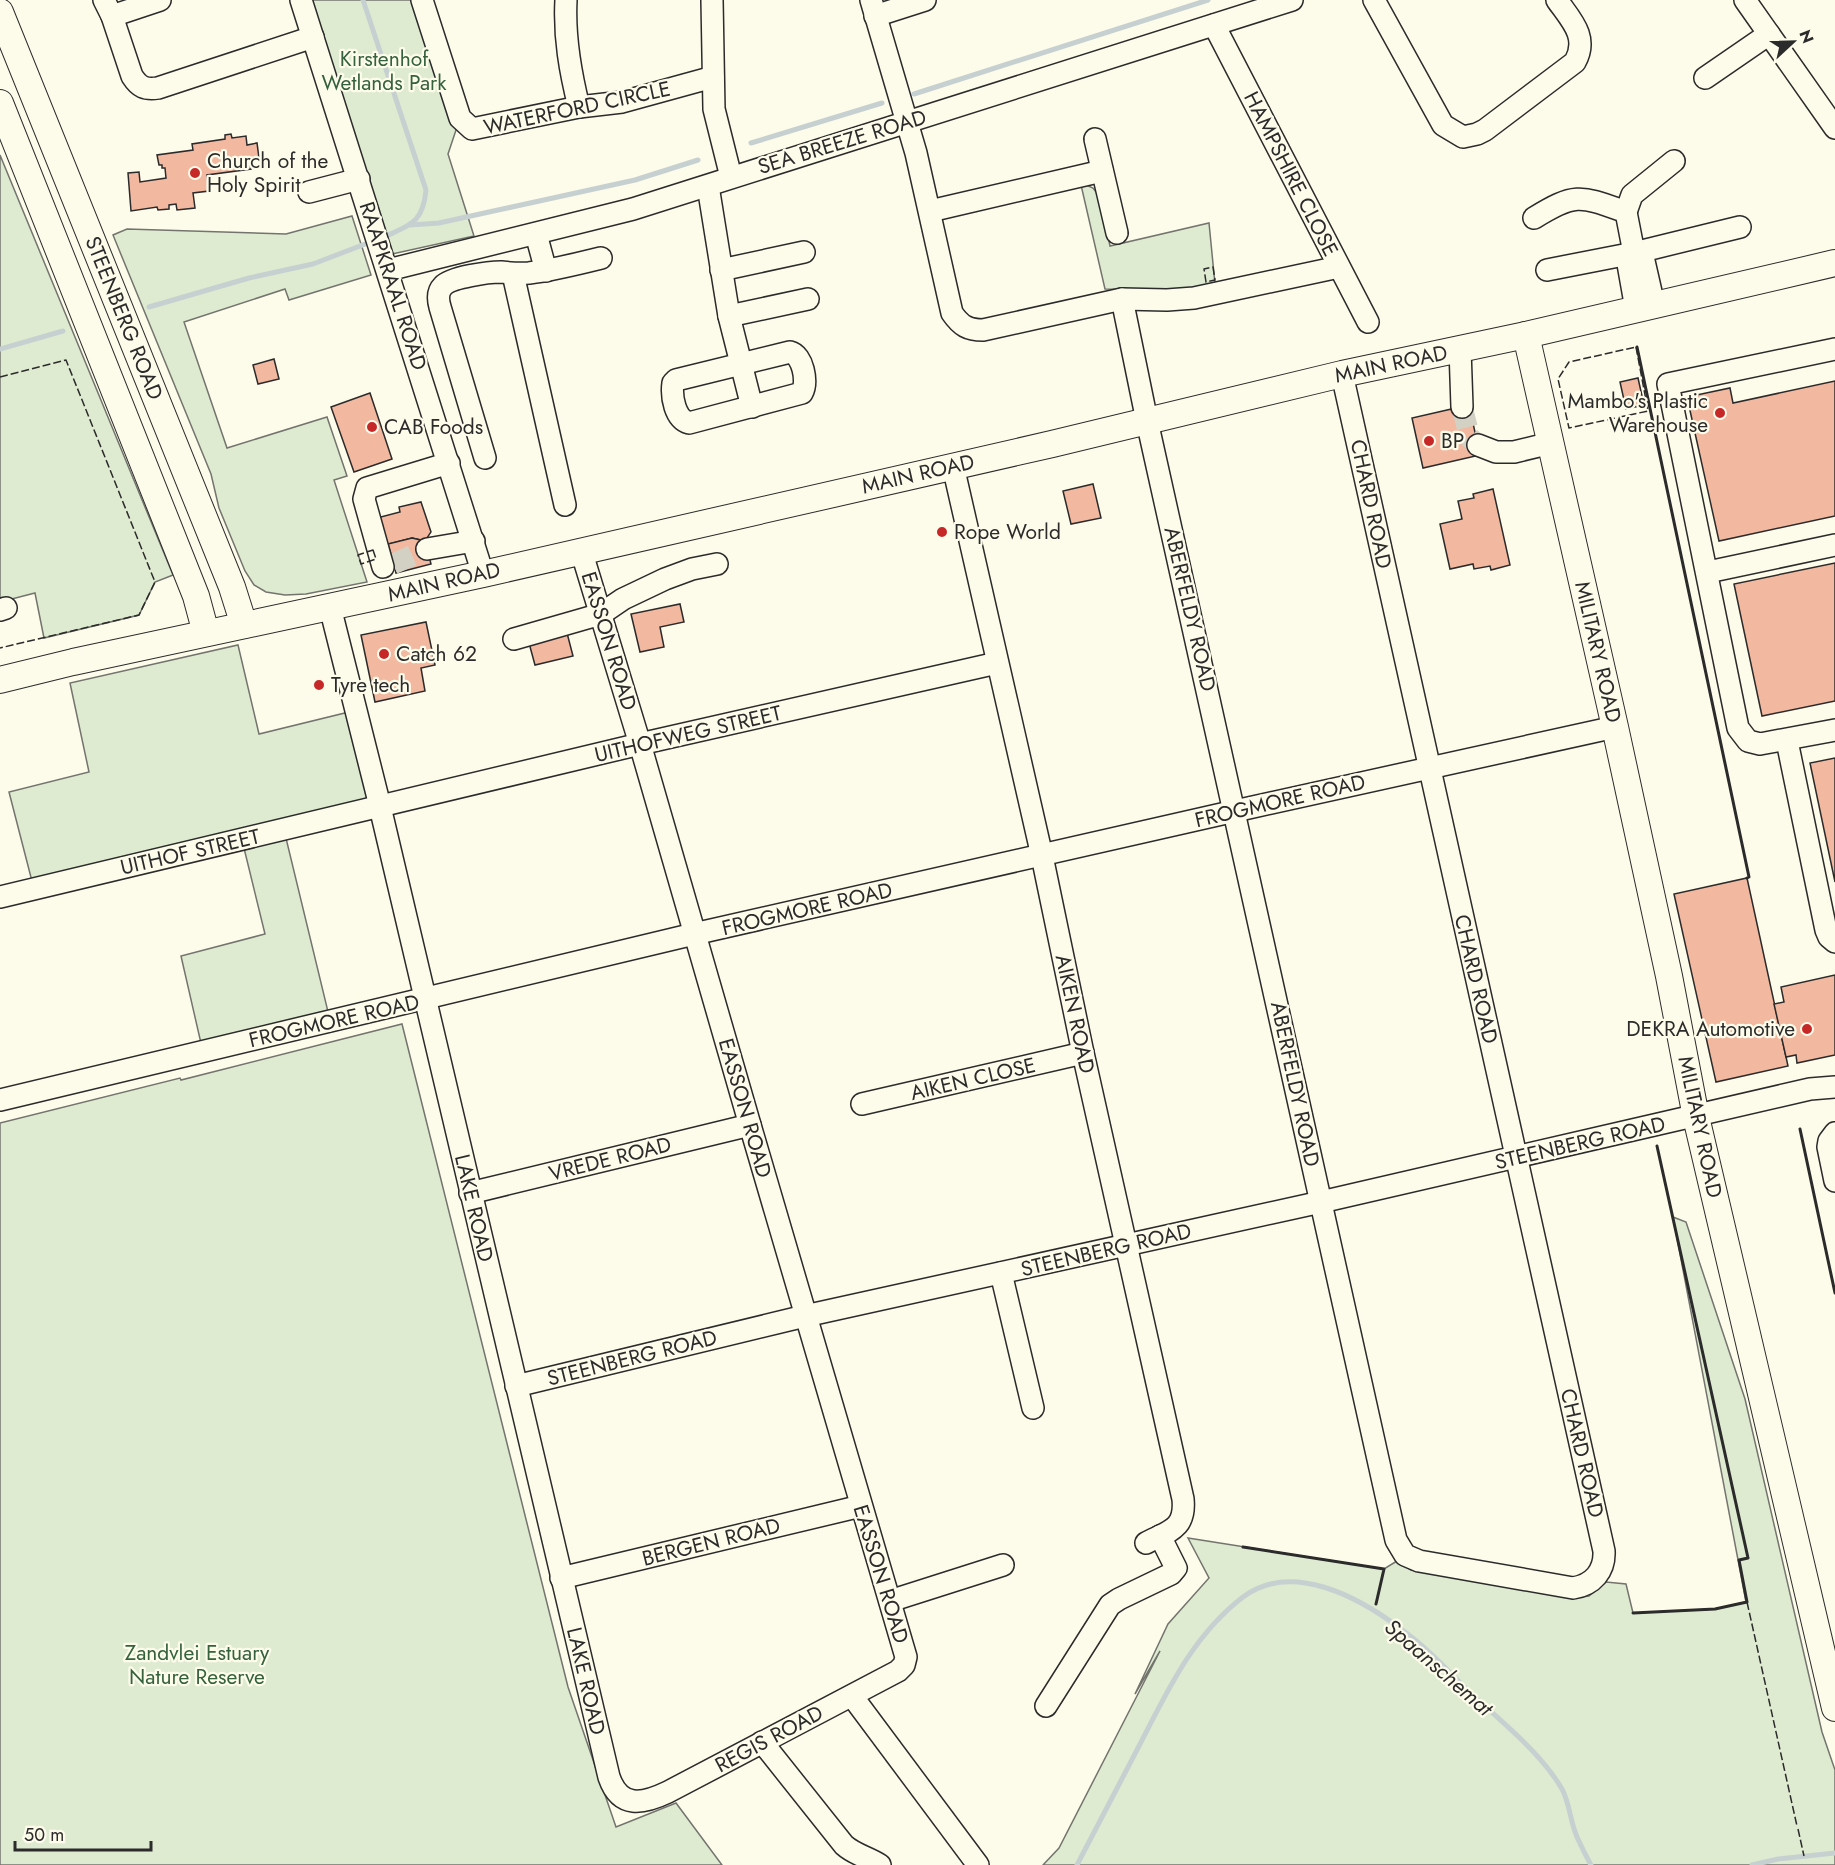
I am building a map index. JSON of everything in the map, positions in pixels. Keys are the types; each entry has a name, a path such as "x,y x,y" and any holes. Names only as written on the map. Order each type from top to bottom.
{"main road":[{"name":"STEENBERG ROAD","path":"0,12 232,587 244,625"},
{"name":"STEENBERG ROAD","path":"0,103 196,596 206,633"},
{"name":"MAIN ROAD","path":"0,680 73,662 483,574 1342,374 1526,335 1835,263"},
{"name":"MILITARY ROAD","path":"1526,335 1615,727 1669,976 1696,1117 1835,1707"}],"street":[{"path":"160,0 108,8 132,76 137,83 149,89 313,37"},
{"name":"RAAPKRAAL ROAD","path":"301,0 483,574"},
{"name":"WATERFORD CIRCLE","path":"422,0 460,118 472,129 579,107 622,102 713,77"},
{"path":"566,0 565,30 568,63 579,107"},
{"path":"712,0 714,109 730,177"},
{"path":"925,0 873,8 930,211 952,313 959,323 971,330 983,330 1122,299 1194,298 1339,267"},
{"name":"SEA BREEZE ROAD","path":"385,263 440,255 536,234 633,209 1292,0"},
{"path":"1374,0 1443,125 1463,137 1485,130 1575,62 1580,54 1581,39 1574,24 1557,0"},
{"path":"1744,0 1835,128"},
{"name":"HAMPSHIRE CLOSE","path":"1214,25 1368,322"},
{"path":"1705,78 1769,34"},
{"path":"1095,139 1117,233"},
{"path":"1645,307 1628,264 1634,253 1626,213 1632,195 1674,161"},
{"path":"930,211 1102,171"},
{"path":"309,192 359,180"},
{"path":"708,186 729,316 752,406"},
{"path":"1534,218 1556,205 1588,198 1626,213"},
{"path":"1547,270 1634,253 1740,227"},
{"path":"536,234 546,271"},
{"path":"721,270 804,252"},
{"path":"485,458 440,307 439,292 442,286 448,282 492,273 546,271 602,258"},
{"path":"513,274 565,506"},
{"path":"729,316 808,299"},
{"name":"ABERFELDY ROAD","path":"1122,299 1147,421 1396,1540 1401,1552 1408,1558 1419,1561 1573,1588 1584,1587 1593,1580"},
{"path":"1460,349 1462,407"},
{"path":"1835,349 1668,384 1738,728 1742,735 1754,744 1787,741 1835,730"},
{"path":"790,352 796,353 800,358 805,387 802,393 752,406 689,423 678,416 672,390 673,383 680,378 790,352"},
{"name":"CHARD ROAD","path":"1342,374 1604,1551 1605,1562 1600,1573 1593,1580"},
{"path":"1478,445 1496,452 1514,452 1551,443"},
{"path":"388,594 388,566 364,499 367,488 449,463"},
{"name":"AIKEN ROAD","path":"953,466 1042,856 1184,1510 1182,1520 1176,1528 1153,1539 1173,1559 1175,1570 1110,1605 1046,1706"},
{"path":"427,549 474,542"},
{"path":"1708,572 1835,545"},
{"name":"EASSON ROAD","path":"581,550 640,744 890,1601 906,1657 904,1665"},
{"path":"513,639 601,614 623,599 665,579 692,569 717,564"},
{"name":"LAKE ROAD","path":"330,607 380,807 609,1778 613,1788 621,1797 630,1801"},
{"name":"UITHOFWEG STREET","path":"380,807 640,744 997,663"},
{"name":"FROGMORE ROAD","path":"0,1100 694,934 1615,727"},
{"path":"1787,741 1826,930 1835,942"},
{"name":"UITHOF STREET","path":"0,897 380,807"},
{"name":"AIKEN CLOSE","path":"862,1104 1083,1053"},
{"name":"STEENBERG ROAD","path":"516,1386 805,1316 1516,1158 1810,1089 1835,1087"},
{"name":"VREDE ROAD","path":"470,1193 750,1125"},
{"path":"1835,1133 1828,1141 1828,1147 1835,1181"},
{"path":"1001,1273 1033,1408"},
{"name":"BERGEN ROAD","path":"561,1578 861,1506"},
{"path":"890,1601 1003,1565"},
{"name":"REGIS ROAD","path":"630,1801 645,1802 656,1798 852,1696 898,1671 904,1665"},
{"path":"852,1696 978,1865"},
{"path":"762,1742 844,1845 856,1854 869,1857 880,1865"}],"green space":[{"name":"Kirstenhof Wetlands Park","path":"301,0 422,0 460,118 448,154 474,236 383,256"},
{"path":"0,155 173,575 155,582 139,615 44,638 35,593 0,602"},
{"path":"1081,185 1093,188 1100,197 1110,246 1209,223 1215,284 1185,290 1105,289"},
{"path":"352,216 371,275 289,300 285,289 184,322 227,448 327,417 347,476 334,480 367,582 306,594 285,595 266,592 254,585 245,571 219,508 211,474 113,235 127,229 286,234"},
{"path":"238,645 259,734 349,712 369,791 366,799 284,830 330,1020 203,1052 181,956 265,934 242,840 34,889 9,792 89,772 70,683"},
{"name":"Zandvlei Estuary Nature Reserve","path":"402,1024 568,1687 616,1827 676,1803 722,1865 0,1865 0,1123"},
{"path":"1673,1217 1686,1222 1745,1399 1822,1732 1835,1770 1835,1865 1043,1865 1059,1848 1160,1651 1135,1694 1168,1624 1209,1578 1188,1538 1384,1569 1397,1561 1411,1570 1574,1598 1589,1596 1606,1582 1626,1584 1633,1613 1715,1609 1746,1602"}],"building":[{"name":"Church of the Holy Spirit","path":"231,134 232,138 246,136 247,145 257,143 259,158 249,159 251,169 207,175 209,191 193,193 195,208 177,210 176,204 169,205 169,209 158,210 157,207 131,211 128,173 139,172 140,182 166,178 165,168 159,165 157,155 193,150 192,144 225,139 225,135"},
{"path":"274,359 279,379 258,384 253,365"},
{"path":"1638,378 1644,405 1626,409 1620,382"},
{"path":"1835,381 1835,516 1719,541 1687,397 1730,388 1733,403"},
{"path":"370,393 392,459 354,472 331,407"},
{"path":"1469,405 1480,455 1423,468 1412,418"},
{"path":"1093,484 1101,518 1071,524 1063,491"},
{"path":"1493,489 1510,565 1491,570 1490,566 1474,569 1473,564 1450,569 1440,524 1462,519 1458,501 1474,498 1473,494"},
{"path":"421,502 431,532 425,541 412,538 381,546 373,519 400,512 399,507"},
{"path":"412,538 425,541 431,564 396,573 388,544"},
{"path":"1835,563 1835,701 1762,716 1734,584"},
{"path":"680,604 684,622 660,627 664,647 640,652 631,614"},
{"path":"426,622 435,665 421,668 425,691 375,702 361,635"},
{"path":"567,633 573,656 535,665 529,643"},
{"path":"1835,758 1835,882 1810,763"},
{"path":"1747,878 1788,1066 1716,1082 1674,894"},
{"name":"DEKRA Automotive","path":"1835,975 1835,1055 1797,1063 1796,1055 1786,1057 1774,1004 1784,1002 1781,987"}],"waterway":[{"path":"363,0 426,190 422,210 418,217 407,226 382,238"},
{"path":"914,94 1208,0"},
{"path":"751,143 882,103"},
{"path":"410,225 439,223 635,180 698,160"},
{"path":"149,307 249,278 313,264 373,241"},
{"path":"0,349 63,331"},
{"name":"Spaanschemat","path":"1077,1865 1159,1706 1195,1647 1225,1612 1243,1597 1262,1586 1283,1582 1304,1583 1346,1595 1384,1617 1430,1653 1544,1763 1565,1795 1575,1831 1591,1865"},
{"name":"Spaanschemat","path":"1752,1865 1778,1859 1835,1853"}],"tunnel":[{"path":"1462,407 1470,438 1478,445"},
{"path":"393,564 427,549"}],"fence":[{"path":"1213,267 1215,280 1206,282 1204,269 1213,267"},
{"path":"1636,347 1648,411 1569,428 1558,379 1569,362 1636,347"},
{"path":"0,377 66,360 155,582 139,615 0,648"},
{"path":"373,550 376,559 361,564 358,555 373,550"},
{"path":"1747,1602 1797,1826"},
{"path":"1798,1829 1804,1856"}],"wall":[{"path":"1637,347 1749,877 1747,878"},
{"path":"1800,1129 1835,1293"},
{"path":"1633,1613 1715,1609 1747,1602 1739,1560 1748,1558 1657,1146"},
{"path":"1243,1547 1384,1569 1376,1604"}],"place":[{"name":"Church of the Holy Spirit","path":"195,173"},
{"name":"Mambo's Plastic Warehouse","path":"1720,413"},
{"name":"CAB Foods","path":"372,427"},
{"name":"BP","path":"1429,441"},
{"name":"Rope World","path":"942,532"},
{"name":"Catch 62","path":"384,654"},
{"name":"Tyre tech","path":"319,685"},
{"name":"DEKRA Automotive","path":"1807,1029"}]}
